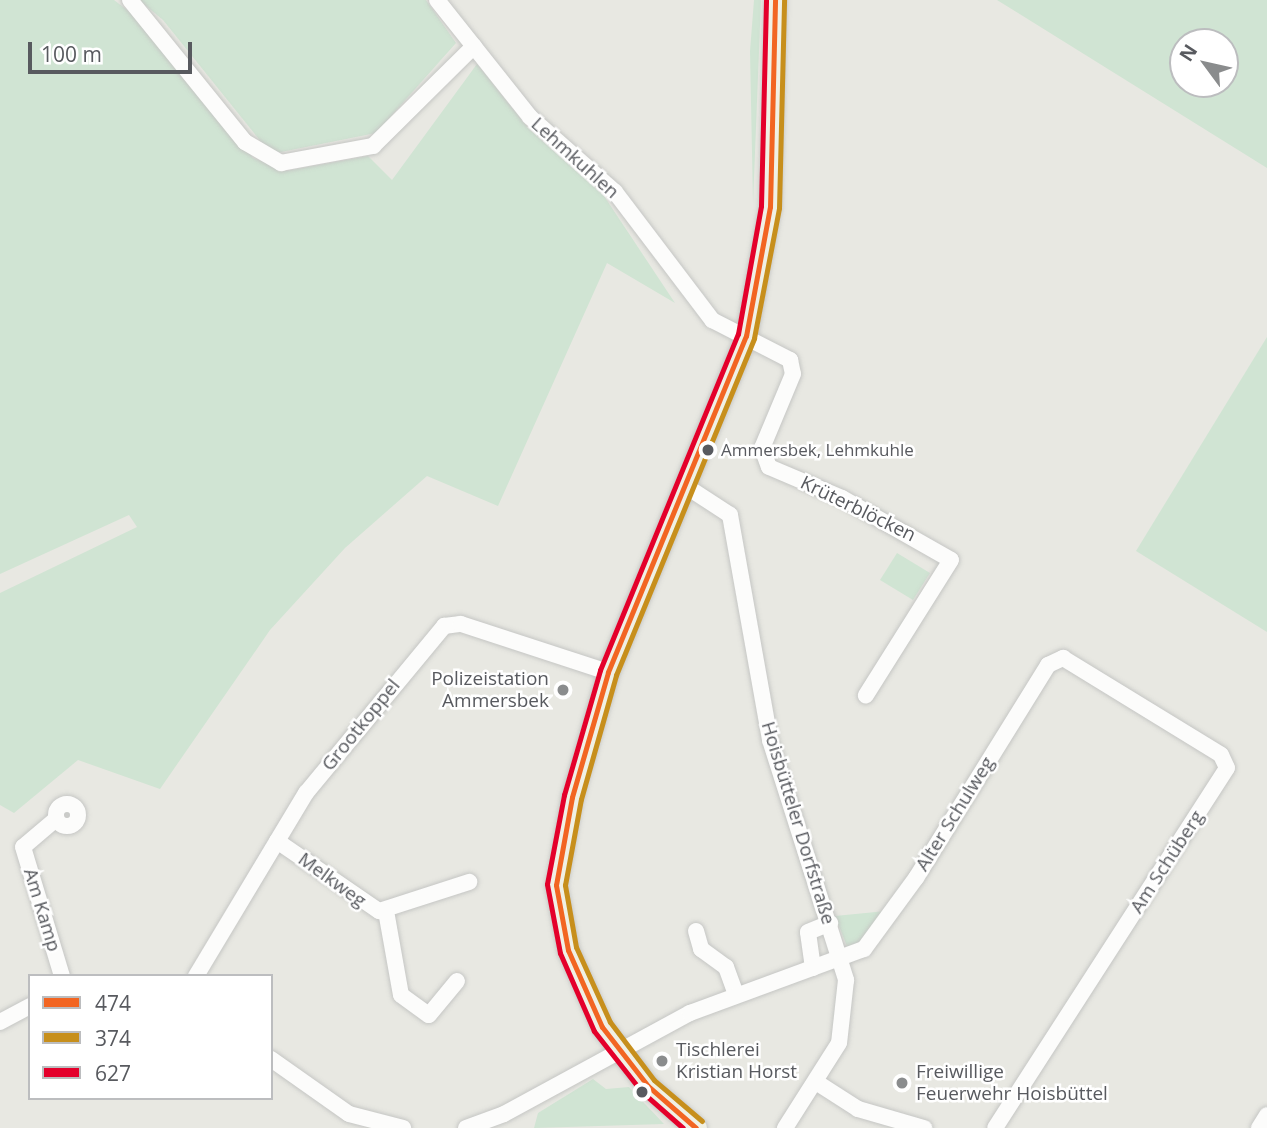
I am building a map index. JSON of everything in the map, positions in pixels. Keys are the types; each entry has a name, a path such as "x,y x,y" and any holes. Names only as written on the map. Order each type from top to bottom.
{"main road":[{"path":"696,1128 620,1053 568,950 556,885 572,797 608,672 746,336 769,206 775,0"}],"street":[{"path":"131,0 245,142 281,163 373,146 474,46"},
{"name":"Lehmkuhlen","path":"437,0 537,125 615,192 696,303 724,331 746,336"},
{"name":"Krüterblöcken","path":"746,336 784,353 793,368 762,448 769,467 842,498 951,560 866,695"},
{"name":"Hoisbütteler Dorfstraße","path":"684,485 730,514 770,740 842,962 845,1029 816,1082 785,1128"},
{"name":"Grootkoppel","path":"197,974 277,841 357,727 451,622 608,672"},
{"name":"Alter Schulweg","path":"842,962 864,949 903,898 1058,658"},
{"name":"Am Schüberg","path":"995,1128 1227,768 1221,755 1058,658"},
{"name":"Am Kamp","path":"56,820 23,847 61,974"},
{"name":"Melkweg","path":"277,841 372,908 386,911 469,882"},
{"path":"386,911 401,995 429,1015 457,981"},
{"path":"813,968 808,932 830,923"},
{"path":"696,930 701,949 726,967 736,994"},
{"path":"466,1128 506,1121 620,1053 736,994 813,968 842,962"},
{"path":"0,1022 28,1007"},
{"path":"273,1060 349,1114 403,1128"},
{"path":"816,1082 858,1109 924,1128"},
{"path":"1259,1128 1267,1115"}],"green space":[{"path":"0,0 114,0 156,32 253,158 286,171 368,156 392,180 477,64 528,128 604,196 675,303 607,263 498,506 427,476 345,548 270,630 160,789 78,760 14,813 0,805 0,593 137,527 129,515 0,574"},
{"path":"139,0 426,0 456,43 376,133 271,154 163,20"},
{"path":"754,0 761,0 753,203 750,51"},
{"path":"997,0 1267,0 1267,168"},
{"path":"1267,337 1267,632 1136,551"},
{"path":"897,553 930,573 913,600 880,580"},
{"path":"886,911 858,946 848,949 835,916"},
{"path":"593,1079 606,1089 629,1087 664,1124 534,1128 538,1113"}],"transit line":[{"name":"627","path":"683,1128 642,1092 594,1031 560,953 547,884 564,795 600,670 738,334 761,206 766,0"},
{"name":"474","path":"696,1128 648,1086 602,1027 568,950 556,885 572,797 608,672 746,336 770,207 775,0"},
{"name":"374","path":"702,1121 654,1080 610,1022 576,947 565,885 581,799 616,675 754,338 779,208 784,0"}],"place":[{"name":"Ammersbek, Lehmkuhle","path":"708,450"},
{"name":"Polizeistation Ammersbek","path":"563,690"},
{"name":"Tischlerei Kristian Horst","path":"662,1061"},
{"name":"Freiwillige Feuerwehr Hoisbüttel","path":"902,1083"}]}
